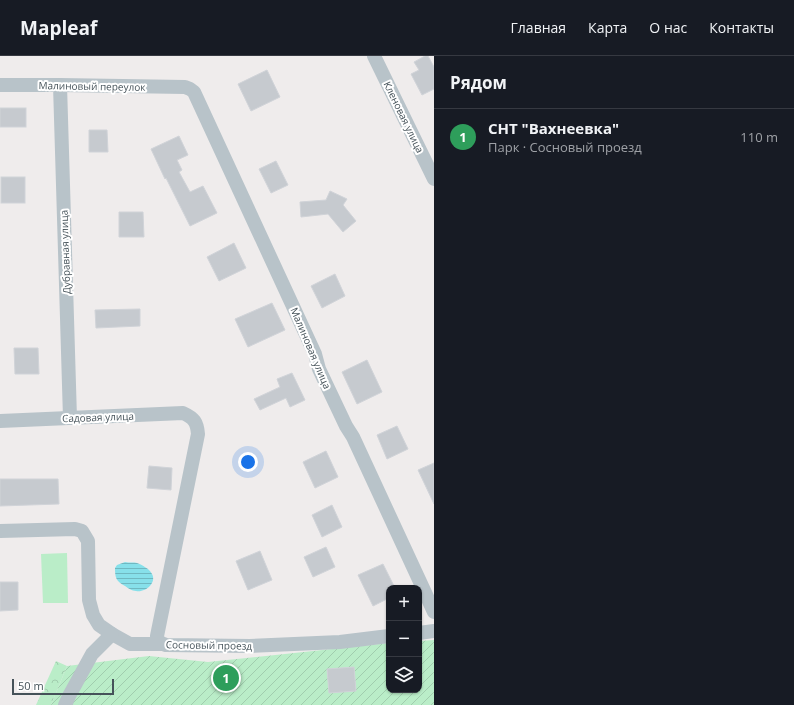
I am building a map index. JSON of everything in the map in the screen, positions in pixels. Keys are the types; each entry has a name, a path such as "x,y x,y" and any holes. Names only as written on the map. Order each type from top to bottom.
{"street":[{"name":"Кленовая улица","path":"374,56 434,179"},
{"name":"Малиновый переулок","path":"0,85 185,87"},
{"name":"Дубравная улица","path":"60,85 70,418"},
{"name":"Малиновая улица","path":"185,87 194,92 197,96 315,354 319,369 346,426 353,437 434,612"},
{"name":"Садовая улица","path":"0,421 183,413 194,420"},
{"name":"Сосновый проезд","path":"194,420 198,434 157,636 161,644 250,646 340,642 386,636"},
{"path":"0,531 75,529 82,531 88,541 89,600 93,615 99,625 130,644 161,644"},
{"path":"422,633 434,631"},
{"path":"66,705 69,696 92,654 112,634"}],"green space":[{"path":"67,553 68,603 43,603 41,554"},
{"path":"434,640 434,705 51,705 67,666 149,656 208,662 386,643 386,693 422,693 422,641"},
{"path":"56,661 67,666 51,705 36,705"}],"water":[{"path":"125,562 137,563 150,570 153,577 152,584 146,589 135,591 118,581 115,568 117,565"}],"building":[{"path":"428,56 434,67 434,89 422,95 411,74 419,70 414,62"},
{"path":"267,70 280,97 251,111 238,84"},
{"path":"0,108 26,108 26,127 0,127"},
{"path":"89,130 107,130 108,152 89,152"},
{"path":"179,136 188,155 177,160 182,170 179,172 190,192 203,186 217,213 190,226 151,149"},
{"path":"276,161 288,185 271,193 259,169"},
{"path":"1,177 25,177 25,203 1,203"},
{"path":"330,191 347,199 343,205 356,221 343,232 328,214 301,217 300,202 326,200"},
{"path":"119,212 143,212 144,237 119,237"},
{"path":"234,243 246,268 219,281 207,257"},
{"path":"335,274 345,296 322,308 311,286"},
{"path":"272,303 285,330 248,347 235,319"},
{"path":"140,309 140,326 96,328 95,310"},
{"path":"14,348 38,348 39,374 15,374"},
{"path":"367,360 382,392 357,404 342,372"},
{"path":"292,373 305,400 290,407 286,398 260,410 254,399 280,387 277,379"},
{"path":"397,426 408,449 387,459 377,435"},
{"path":"326,451 338,477 315,488 303,462"},
{"path":"434,463 434,504 418,470"},
{"path":"149,466 172,468 171,490 147,488"},
{"path":"0,479 58,479 59,504 0,506"},
{"path":"332,505 342,527 322,537 312,515"},
{"path":"326,547 335,567 313,577 304,557"},
{"path":"260,551 272,580 248,590 236,561"},
{"path":"383,564 394,585 386,585 386,600 373,606 358,575"},
{"path":"0,582 18,582 18,610 0,611"},
{"path":"354,667 356,691 329,693 327,669"}],"place":[{"name":"СНТ \"Вахнеевка\"","path":"226,678"}]}
